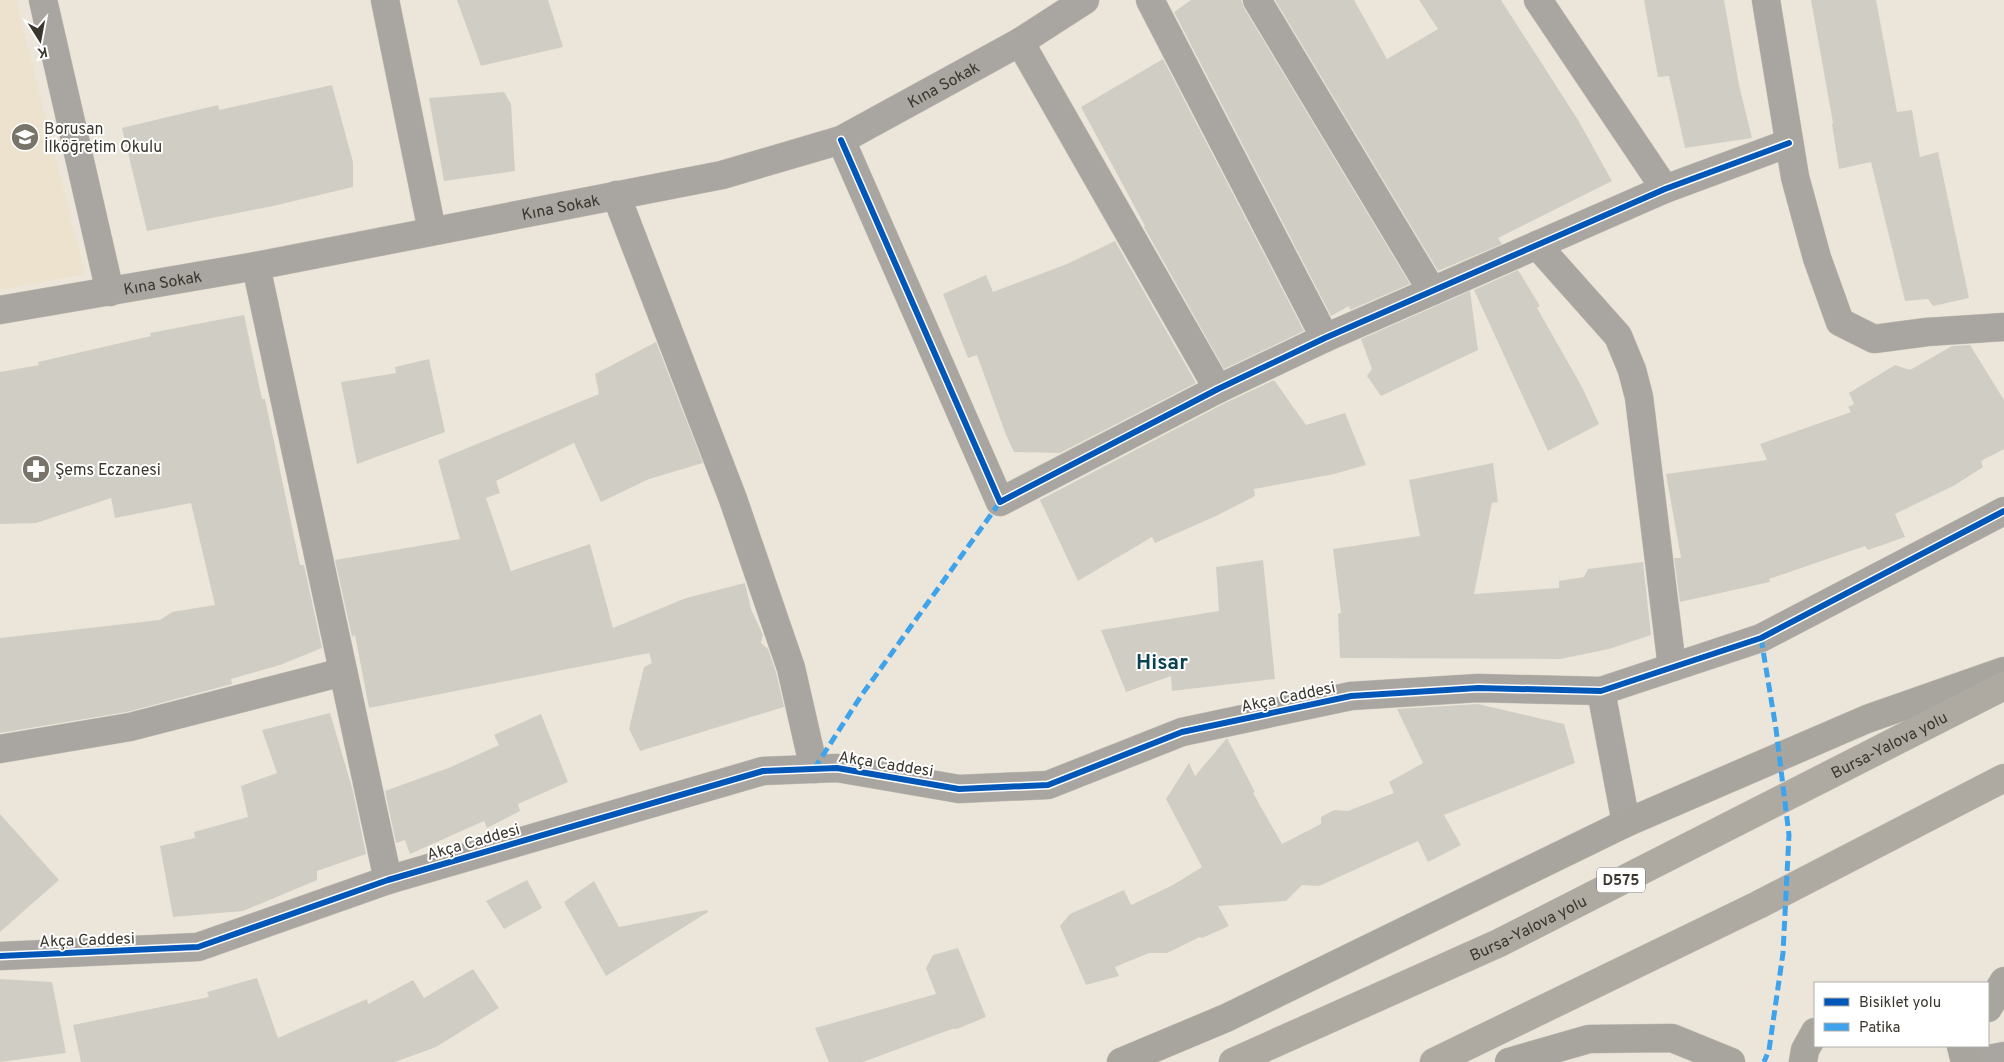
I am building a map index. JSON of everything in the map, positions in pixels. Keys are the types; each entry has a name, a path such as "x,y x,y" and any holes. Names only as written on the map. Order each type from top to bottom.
{"highway":[{"name":"Bursa-Yalova yolu","path":"1233,1062 1499,943 2004,686"},
{"path":"1434,1062 1758,905 2004,778"}],"main road":[{"path":"1121,1062 1226,1018 1626,823 1867,719 2004,671"},
{"path":"1989,1006 2004,981"},
{"path":"1804,1062 1805,1050 1814,1034"},
{"path":"1509,1062 1588,1039 1672,1038 1731,1062"}],"street":[{"path":"43,0 110,292"},
{"path":"385,0 432,231"},
{"name":"Kına Sokak","path":"0,310 256,266 722,175 841,140 1020,42 1085,0"},
{"path":"1150,0 1324,338"},
{"path":"1257,0 1432,291"},
{"path":"1538,0 1665,189"},
{"path":"1766,0 1795,177 1817,258 1840,322 1874,339 1927,332 2004,327"},
{"path":"1020,42 1218,389"},
{"path":"841,140 1000,502 1218,389 1324,338 1665,189 1789,143"},
{"path":"616,195 733,499 791,668 814,769"},
{"path":"1537,245 1618,336 1632,370 1639,397 1672,668"},
{"path":"256,266 388,880"},
{"name":"Akça Caddesi","path":"0,956 198,948 388,880 763,771 837,768 959,789 1048,785 1182,732 1351,696 1478,688 1601,691 1761,638 2004,511"},
{"path":"0,749 130,727 343,672"},
{"path":"1601,691 1626,823"},
{"path":"1966,1053 2004,1056"}],"shaded area":[{"name":"Borusan İlköğretim Okulu","path":"0,0 16,0 85,274 0,290"}],"building":[{"path":"457,0 548,0 563,47 481,66"},
{"path":"1191,0 1241,0 1244,8 1410,284 1350,310 1349,306 1331,316 1174,12"},
{"path":"1275,0 1354,0 1387,59 1438,29 1419,0 1501,0 1578,120 1612,181 1498,238 1502,244 1438,271"},
{"path":"1644,0 1724,0 1739,85 1752,138 1685,148 1669,76 1658,77"},
{"path":"1811,0 1876,0 1897,112 1912,110 1920,157 1938,152 1969,298 1933,306 1928,299 1905,301 1871,162 1839,169 1833,123"},
{"path":"1163,59 1304,331 1224,369 1144,227 1081,107"},
{"path":"332,85 353,162 353,187 273,206 147,231 122,128 218,105 219,110"},
{"path":"504,92 511,104 515,171 444,181 429,98"},
{"path":"1115,241 1196,383 1060,453 1014,452 977,355 968,358 943,294 986,275 993,292 1067,264"},
{"path":"1518,270 1540,306 1537,308 1582,387 1599,424 1548,451 1474,290"},
{"path":"1470,291 1478,350 1381,396 1367,376 1372,369 1361,339"},
{"path":"244,315 262,399 265,399 300,565 304,565 322,648 280,665 231,679 232,684 127,712 0,733 0,638 160,620 172,612 215,605 191,503 115,518 111,498 36,523 0,524 0,372 39,365 38,362 151,336 150,333"},
{"path":"656,342 703,463 649,479 601,502 574,443 496,481 500,493 486,498 511,571 590,544 613,628 686,598 745,583 751,609 763,635 761,643 768,649 776,672 784,707 640,751 629,729 644,667 652,663 649,653 369,708 355,635 352,637 335,560 460,539 438,460 599,394 595,374"},
{"path":"1970,345 2004,400 2004,449 1981,461 1983,467 1955,485 1895,514 1905,537 1868,550 1865,546 1769,579 1770,582 1680,602 1674,558 1681,558 1666,474 1767,460 1760,444 1851,412 1848,407 1854,404 1849,393 1895,365 1910,370 1952,346"},
{"path":"429,359 445,432 357,464 341,382 396,373 395,367"},
{"path":"1274,380 1306,425 1345,413 1366,465 1334,474 1254,489 1255,496 1155,543 1152,537 1078,581 1040,500 1225,403"},
{"path":"1493,463 1498,502 1492,503 1474,594 1559,588 1559,581 1584,577 1588,569 1643,562 1651,635 1609,649 1560,659 1340,658 1338,614 1341,613 1333,549 1420,536 1409,480"},
{"path":"1263,560 1275,679 1172,691 1171,676 1126,692 1101,630 1219,611 1216,567"},
{"path":"1478,704 1564,724 1575,763 1444,815 1461,845 1428,862 1418,841 1319,886 1302,885 1286,901 1218,906 1229,926 1167,953 1149,953 1115,967 1119,976 1086,985 1060,926 1070,914 1124,890 1131,905 1173,885 1202,867 1166,799 1189,763 1195,776 1227,738 1255,792 1253,793 1282,844 1321,824 1321,817 1334,810 1348,811 1394,793 1389,782 1423,763 1397,709"},
{"path":"330,713 353,791 366,854 317,871 317,880 243,911 173,917 160,846 195,838 194,832 248,817 241,786 277,773 262,730"},
{"path":"541,714 568,782 518,804 520,811 487,828 484,821 410,854 405,840 396,843 385,791 451,767 499,745 494,735"},
{"path":"0,814 59,880 0,932"},
{"path":"527,880 542,908 504,929 486,901"},
{"path":"594,881 619,927 707,910 708,912 606,976 564,902"},
{"path":"958,948 986,1017 863,1062 829,1062 815,1028 936,994 926,968 933,955"},
{"path":"473,969 499,1008 436,1047 395,1062 81,1062 73,1025 209,997 207,992 257,978 278,1038 367,999 368,1004 413,980 424,998"},
{"path":"0,979 52,982 66,1053 0,1062"}],"marked path":[{"path":"814,769 861,696 1000,502"},
{"path":"1761,638 1776,729 1789,835 1783,953 1769,1050 1764,1062"}],"cycle path":[{"path":"841,140 1000,502 1218,389 1325,338 1665,189 1789,143"},
{"path":"0,956 198,947 388,880 763,771 837,768 959,789 1048,785 1182,732 1351,696 1478,688 1601,691 1761,638 2004,511"}],"place":[{"name":"Borusan İlköğretim Okulu","path":"25,137"},
{"name":"Şems Eczanesi","path":"36,469"}],"district":[{"name":"Hisar","path":"1162,662"}]}
